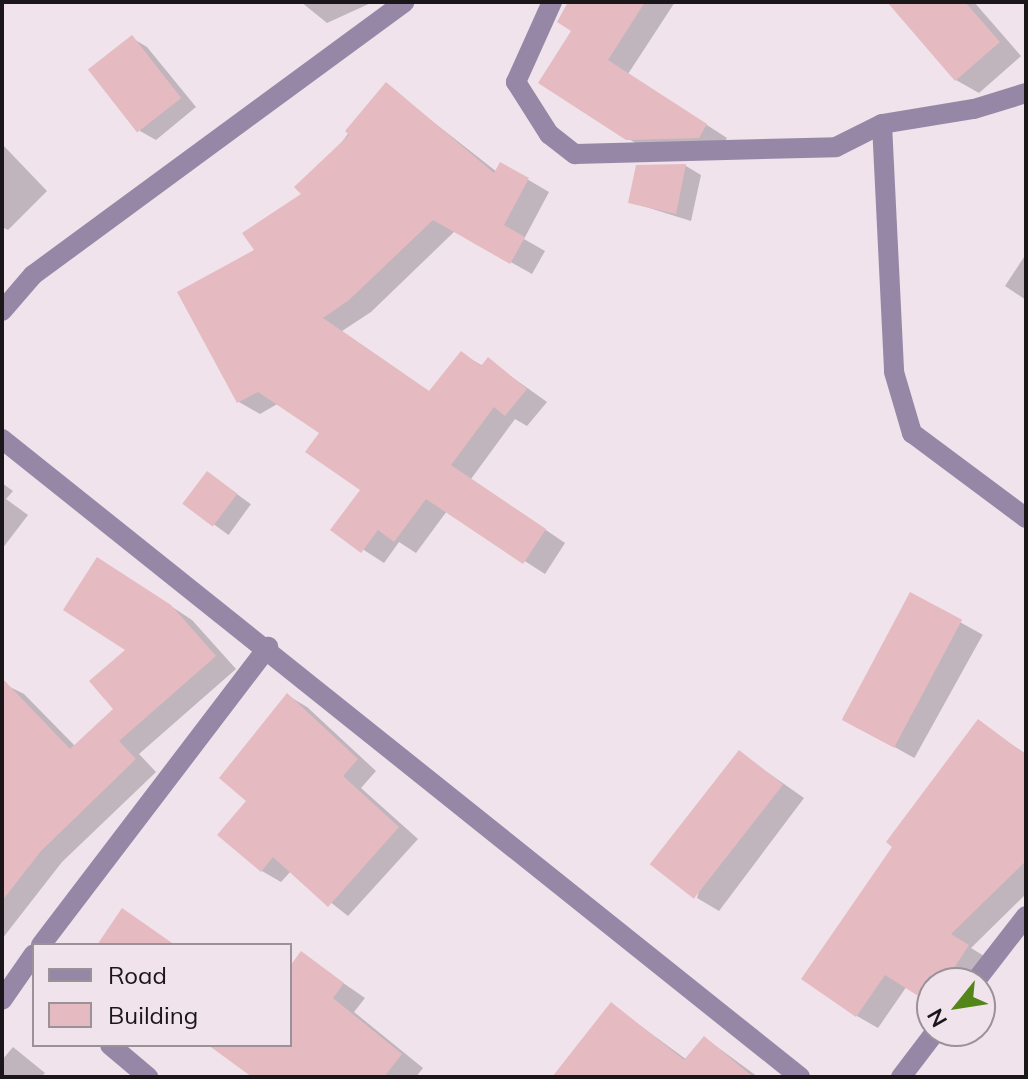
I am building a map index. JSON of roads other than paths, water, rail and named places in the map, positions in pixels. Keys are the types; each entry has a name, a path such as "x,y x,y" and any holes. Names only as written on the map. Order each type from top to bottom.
{"street":[{"path":"2,311 33,275 404,2"},
{"path":"552,2 516,82 549,134 575,154 836,147 882,124 974,109 1026,93"},
{"path":"882,124 894,372 912,433 1026,518"},
{"path":"2,439 268,647 788,1073"},
{"path":"43,943 268,647"},
{"path":"986,967 1026,916"},
{"path":"2,1000 28,976"},
{"path":"112,1047 148,1077"},
{"path":"901,1077 924,1047"}]}
